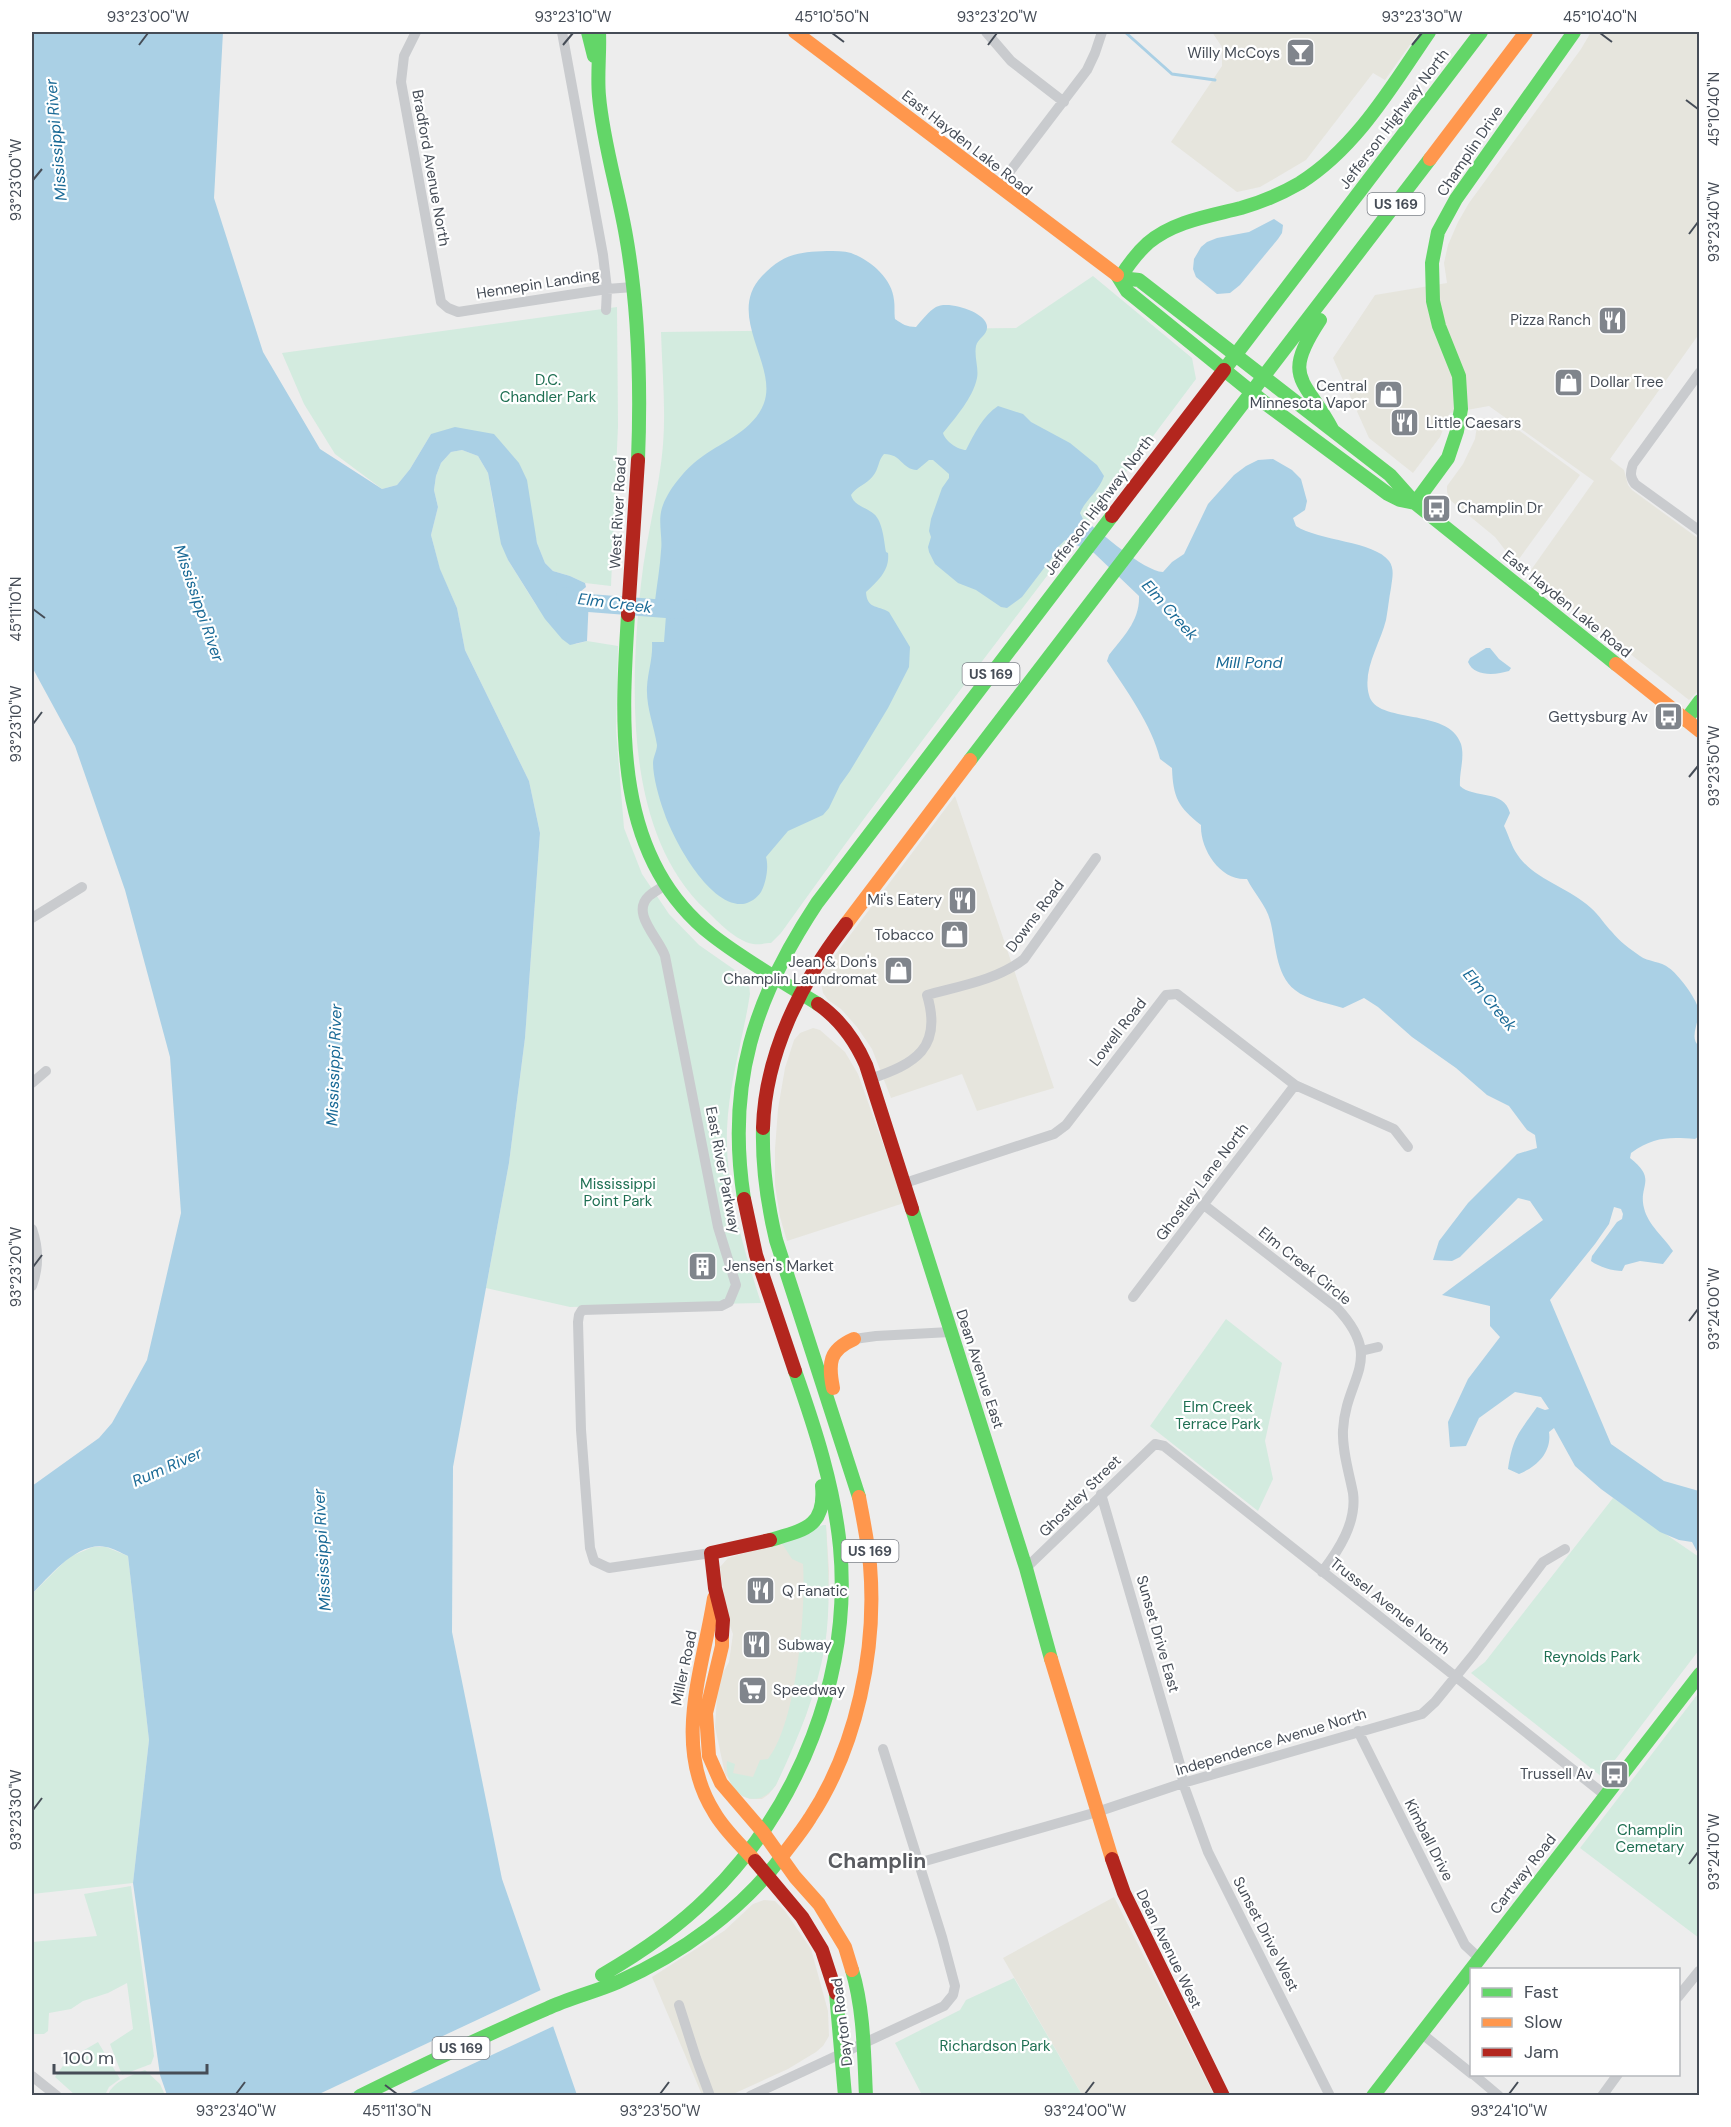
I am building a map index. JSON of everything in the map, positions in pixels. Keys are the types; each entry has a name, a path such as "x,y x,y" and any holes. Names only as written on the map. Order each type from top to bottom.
{"main road":[{"name":"West River Road","path":"588,32 598,71"},
{"name":"West River Road","path":"600,32 598,71 603,123 626,236 638,351 639,412 625,728 632,797 641,834 648,851 665,885 682,907 712,935 773,974"},
{"name":"East Hayden Lake Road","path":"795,32 1120,279 1127,291 1288,421 1388,494 1414,503"},
{"path":"1120,279 1137,253 1165,231 1195,218 1252,204 1282,193 1332,160 1363,125 1429,32"},
{"name":"Jefferson Highway North","path":"798,1380 753,1242 744,1206 739,1168 740,1095 746,1054 773,974 792,939 817,903 1480,32"},
{"name":"US 169","path":"561,2001 607,1986 673,1953 729,1913 767,1876 783,1858 812,1816 834,1776 852,1730 865,1679 872,1631 873,1580 860,1495 776,1240 765,1181 763,1130 768,1087 781,1038 800,993 813,969 838,934 1526,32"},
{"name":"Champlin Drive","path":"1414,503 1445,464 1452,450 1460,419 1461,398 1457,370 1438,321 1434,300 1432,270 1436,242 1446,216 1469,179 1574,32"},
{"path":"1332,429 1302,385 1297,370 1300,354 1373,234"},
{"name":"East Hayden Lake Road","path":"1120,279 1140,280 1249,364 1390,475 1414,503 1700,731"},
{"path":"1686,720 1700,701"},
{"name":"Dean Avenue East","path":"773,974 825,1009 845,1028 856,1043 870,1079 1026,1568 1097,1812"},
{"path":"854,1339 835,1350 830,1365 830,1375 859,1466 860,1495"},
{"path":"711,1553 770,1540 809,1528 821,1513 824,1502 819,1472 798,1407 798,1380"},
{"name":"US 169","path":"360,2096 561,2001 662,1937 693,1911 748,1854 763,1832 794,1781 817,1724 830,1677 840,1609 840,1560 834,1504 820,1446 798,1380"},
{"name":"Miller Road","path":"711,1553 723,1630 719,1662 706,1713 709,1756 721,1783 783,1858"},
{"name":"Miller Road","path":"715,1588 709,1636 692,1706 690,1727 695,1772 702,1794 714,1812 767,1876"},
{"name":"Cartway Road","path":"1471,1968 1700,1674"},
{"name":"Dean Avenue West","path":"1097,1812 1129,1904 1223,2096"},
{"name":"Dayton Road","path":"783,1858 795,1877 819,1904 845,1947 853,1970 863,2043 866,2096"},
{"name":"Dayton Road","path":"767,1876 802,1917 822,1950 837,1997 845,2096"},
{"name":"Cartway Road","path":"1373,2096 1470,1970"}],"street":[{"name":"Bradford Avenue North","path":"416,32 404,56 400,82 438,292 441,302 447,308"},
{"path":"562,32 591,186 607,289 606,310"},
{"path":"986,32 1011,61 1064,102"},
{"path":"998,187 1087,70 1102,32"},
{"name":"Hennepin Landing","path":"447,308 458,312 607,289 633,288"},
{"path":"1700,372 1630,471 1630,478 1635,484 1700,531"},
{"name":"Downs Road","path":"870,1079 904,1067 921,1053 933,1025 927,995 999,974 1024,959 1096,858"},
{"name":"East River Parkway","path":"665,885 648,896 644,903 643,917 662,946 666,959 718,1227 736,1285 729,1302 721,1306 582,1310 579,1315 581,1430 590,1548 592,1558 598,1564 609,1568 711,1553"},
{"path":"32,918 82,887"},
{"name":"Lowell Road","path":"904,1183 1054,1134 1066,1125 1166,995 1178,994 1295,1086 1394,1129 1408,1147"},
{"path":"32,1083 46,1071"},
{"name":"Ghostley Lane North","path":"1133,1297 1295,1086"},
{"name":"Elm Creek Circle","path":"1204,1204 1336,1307 1351,1326 1361,1352"},
{"path":"32,1229 38,1250 32,1287"},
{"path":"854,1339 950,1332"},
{"path":"1322,1572 1334,1557 1352,1520 1353,1497 1344,1451 1343,1429 1347,1409 1359,1375 1361,1352 1378,1347"},
{"name":"Ghostley Street","path":"1026,1568 1155,1444"},
{"name":"Trussel Avenue North","path":"1155,1444 1164,1446 1605,1795"},
{"name":"Sunset Drive East","path":"1101,1494 1181,1768 1183,1783"},
{"name":"Independence Avenue North","path":"918,1863 1097,1812 1183,1783 1358,1731 1422,1714 1456,1676 1543,1562 1565,1550"},
{"name":"Kimball Drive","path":"1358,1731 1465,1945 1479,1958"},
{"path":"750,2096 944,2006 954,1995 955,1986 883,1749"},
{"name":"Sunset Drive West","path":"1183,1783 1208,1852 1329,2096"},
{"path":"1680,1995 1699,1971"},
{"path":"679,2005 711,2096"},
{"path":"1421,2033 1470,2072"},
{"path":"32,2076 57,2096"},
{"path":"1474,2076 1499,2096"},
{"path":"1602,2096 1617,2076"}],"shaded area":[{"path":"1212,32 1419,32 1385,80 1373,73 1306,160 1260,187 1237,192 1171,142 1222,66 1222,47"},
{"path":"1591,32 1699,32 1699,334 1610,459 1624,470 1628,485 1632,490 1699,539 1700,689 1689,700 1532,577 1531,570 1594,481 1489,406 1450,413 1440,437 1413,473 1369,438 1333,358 1375,295 1447,283 1444,263 1448,245 1458,222 1469,203"},
{"path":"1505,420 1580,475 1519,559 1509,555 1495,537 1450,500 1447,492 1447,486 1463,464 1475,439 1477,426"},
{"path":"955,796 1054,1088 977,1111 962,1074 891,1098 872,1049 841,1009 828,1000 823,993 821,982 823,971"},
{"path":"813,1028 820,1030 845,1052 858,1074 904,1203 787,1241 780,1217 775,1185 778,1109 785,1068 794,1040 800,1033"},
{"path":"826,1525 829,1571 828,1608 825,1646 820,1665 806,1715 776,1785 762,1799 750,1799 742,1796 725,1774 715,1727 718,1682 729,1662 733,1634 727,1618 720,1567 728,1558"},
{"path":"1114,1897 1214,2095 1082,2095 1003,1958"},
{"path":"764,1900 775,1901 785,1911 811,1949 828,2011 829,2036 816,2052 788,2069 731,2095 702,2095 652,1977 724,1931 753,1904"}],"green space":[{"path":"1093,276 1192,358 1196,379 935,724 781,933 771,943 753,944 740,939 706,910 679,878 660,841 646,800 639,757 635,712 637,624 646,549 663,445 661,332 1016,328"},
{"name":"D.C. Chandler Park","path":"617,307 618,426 611,586 585,583 553,571 545,563 537,543 519,463 431,434 410,469 397,485 382,489 335,454 304,404 282,353"},
{"name":"Mississippi Point Park","path":"462,450 478,456 488,473 494,508 508,560 536,605 576,644 587,641 618,646 616,730 624,828 642,874 669,914 699,945 742,975 749,984 750,994 730,1095 727,1151 732,1195 761,1303 570,1307 486,1288 509,1163 525,1038 540,833 529,781 465,650 457,608 440,570 431,535 438,507 434,490 436,476 441,463 451,452"},
{"name":"Elm Creek Terrace Park","path":"1226,1319 1282,1363 1265,1441 1273,1479 1258,1511 1150,1426"},
{"name":"Reynolds Park","path":"1613,1498 1699,1557 1699,1650 1602,1777 1471,1673 1485,1662"},
{"path":"826,1525 828,1615 825,1645 812,1699 776,1785 768,1794 759,1798 742,1796 730,1782 727,1761 735,1764 733,1773 753,1777 760,1760 768,1759 778,1742 786,1719 798,1665 803,1609 803,1564 792,1559 781,1542"},
{"path":"93,1547 106,1547 128,1556 149,1740 133,1883 32,1894 32,1594 69,1557"},
{"name":"Champlin Cemetary","path":"1697,1695 1700,1697 1699,1938 1580,1848"},
{"path":"131,1886 154,2056 151,2064 122,2075 110,2044 133,2029 127,1983 108,1993 83,2001 71,2009 49,2013 48,2031 44,2034 34,2034 32,2045 32,1942 97,1936 84,1894"},
{"name":"Richardson Park","path":"1014,1978 1082,2095 922,2095 895,2043 960,2010 966,2000"},
{"path":"98,2042 120,2079 109,2087 105,2095 75,2095 55,2077 67,2060"},
{"path":"145,2070 160,2084 165,2095 108,2095 118,2082"}],"water":[{"path":"32,32 223,32 214,198 263,352 320,449 382,489 397,485 410,469 431,434 455,427 494,434 519,463 527,480 537,543 545,563 553,571 585,583 586,587 580,592 584,597 589,597 587,641 570,645 545,619 508,560 501,544 488,473 478,456 462,450 451,452 441,463 436,476 434,490 438,507 431,535 440,569 457,608 465,650 529,781 540,833 525,1038 509,1163 453,1467 452,1632 502,1879 577,2095 167,2095 160,2075 133,1883 149,1740 128,1556 106,1547 85,1549 64,1562 32,1594 32,1486 99,1438 112,1423 147,1360 181,1213 170,1057 125,890 75,746 32,667"},
{"path":"1274,219 1283,225 1282,233 1240,285 1230,293 1217,294 1196,277 1193,269 1194,259 1207,242 1249,232"},
{"name":"Mill Pond","path":"808,252 851,253 879,271 885,277 892,292 895,319 905,325 916,327 931,311 942,305 957,306 980,316 985,321 987,329 976,346 975,385 963,407 943,433 946,439 952,445 966,450 983,420 998,406 1023,414 1031,422 1070,443 1097,465 1104,476 1080,513 1083,519 1122,550 1155,570 1163,572 1184,554 1208,504 1234,475 1246,466 1258,460 1273,459 1292,470 1301,479 1307,501 1305,510 1293,518 1296,526 1318,535 1371,549 1382,554 1391,564 1393,571 1386,620 1368,676 1367,686 1374,704 1398,714 1443,725 1454,733 1462,749 1460,786 1466,790 1495,797 1507,805 1510,813 1504,826 1522,861 1540,876 1582,900 1632,951 1669,968 1690,993 1698,1008 1695,1038 1699,1046 1699,1136 1695,1139 1669,1138 1654,1141 1631,1153 1630,1158 1645,1177 1643,1200 1646,1214 1673,1251 1663,1264 1640,1261 1625,1265 1622,1271 1606,1268 1591,1261 1592,1256 1617,1222 1622,1219 1621,1209 1614,1207 1609,1224 1550,1300 1611,1444 1664,1481 1699,1491 1699,1555 1692,1542 1679,1540 1660,1532 1601,1489 1575,1466 1554,1428 1549,1432 1546,1452 1537,1463 1519,1474 1508,1469 1512,1449 1521,1429 1537,1407 1549,1409 1541,1397 1515,1392 1479,1418 1466,1446 1450,1447 1448,1422 1468,1379 1500,1337 1490,1326 1490,1306 1442,1295 1543,1220 1530,1201 1518,1198 1460,1257 1452,1261 1433,1260 1439,1241 1468,1203 1517,1154 1537,1148 1535,1135 1527,1130 1509,1106 1487,1095 1456,1068 1412,1037 1378,1007 1364,998 1343,1008 1305,996 1288,984 1277,958 1266,909 1247,879 1228,875 1220,869 1208,853 1201,825 1187,813 1178,801 1172,768 1160,759 1145,721 1107,661 1134,621 1139,596 1094,553 1065,540 1055,550 1054,555 1022,597 1007,608 1001,607 976,590 958,583 935,564 929,552 931,519 949,474 933,460 929,460 917,470 908,467 894,456 884,454 873,476 851,495 857,504 877,517 881,527 888,553 887,565 879,579 866,592 867,597 873,606 889,612 910,647 909,667 888,708 840,785 829,808 823,815 788,831 766,857 766,880 757,896 743,904 730,902 718,895 694,869 675,838 664,812 653,769 657,745 647,687 652,642 664,642 667,602 655,601 660,563 661,511 670,491 685,472 703,456 746,428 764,403 766,388 764,373 750,323 749,307 752,291 762,276 784,259"},
{"path":"1490,648 1511,668 1509,671 1486,674 1471,667 1468,662 1470,658"}],"pier":[{"path":"543,1989 556,2025 404,2096 317,2095"}],"waterway":[{"path":"1125,32 1172,74 1215,80"},
{"name":"Elm Creek","path":"565,596 589,603 679,610 688,608"}],"traffic: fast":[{"path":"588,32 594,56"},
{"path":"599,32 598,88 601,114 626,236 634,292 639,376 638,460"},
{"path":"1120,278 1144,247 1169,229 1264,200 1286,191 1320,168 1356,134 1387,94 1429,32"},
{"path":"1224,370 1481,32"},
{"path":"1415,503 1448,458 1461,409 1459,376 1439,326 1433,301 1432,263 1438,232 1456,199 1574,32"},
{"path":"970,760 1430,159"},
{"path":"1117,275 1127,291 1265,403 1388,494 1400,500 1415,503"},
{"path":"1120,278 1139,280 1390,475 1415,503 1616,664"},
{"path":"1320,320 1308,339 1299,367 1306,387 1332,429"},
{"path":"744,1199 739,1157 739,1118 743,1080 750,1044 761,1008 776,973 817,903 1112,516"},
{"path":"628,615 624,701 625,745 630,788 640,829 656,868 680,904 712,935 750,962 818,1004"},
{"path":"1686,720 1700,701"},
{"path":"763,1128 766,1184 776,1240 859,1497"},
{"path":"912,1209 1026,1568 1051,1659"},
{"path":"602,1975 644,1949 683,1920 740,1862 769,1823 793,1781 813,1737 828,1691 837,1643 842,1595 840,1547 828,1480 795,1371"},
{"path":"770,1540 810,1525 820,1510 822,1486"},
{"path":"1472,1968 1700,1674"},
{"path":"360,2096 499,2030 555,2005 618,1982 665,1958 709,1929 729,1912 749,1894 783,1855"},
{"path":"852,1970 861,2016 866,2096"},
{"path":"1373,2096 1470,1971"},
{"path":"836,1993 845,2096"}],"traffic: slow":[{"path":"795,32 1117,275"},
{"path":"1430,159 1526,32"},
{"path":"1616,664 1700,731"},
{"path":"846,924 970,760"},
{"path":"833,1388 832,1358 839,1348 854,1339"},
{"path":"783,1855 807,1823 826,1790 840,1760 860,1696 870,1630 871,1597 869,1556 859,1497"},
{"path":"714,1598 694,1706 695,1760 701,1786 718,1819 755,1861"},
{"path":"722,1635 722,1646 706,1713 709,1756 721,1783 819,1904 845,1947 852,1970"},
{"path":"1051,1659 1112,1859"}],"traffic: jam":[{"path":"1112,516 1224,370"},
{"path":"628,615 638,460"},
{"path":"763,1128 770,1073 788,1020 814,970 846,924"},
{"path":"818,1004 846,1031 866,1065 912,1209"},
{"path":"744,1199 756,1255 795,1371"},
{"path":"722,1635 723,1620 715,1588 711,1553 770,1540"},
{"path":"1112,1859 1124,1893 1223,2096"},
{"path":"755,1861 802,1917 822,1950 836,1993"}],"place":[{"name":"Willy McCoys","path":"1301,53"},
{"name":"Pizza Ranch","path":"1612,320"},
{"name":"Dollar Tree","path":"1569,382"},
{"name":"Central Minnesota Vapor","path":"1388,395"},
{"name":"Little Caesars","path":"1405,423"},
{"name":"Champlin Dr","path":"1436,508"},
{"name":"Gettysburg Av","path":"1669,717"},
{"name":"Mi's Eatery","path":"963,900"},
{"name":"Tobacco","path":"955,935"},
{"name":"Jean & Don's Champlin Laundromat","path":"898,971"},
{"name":"Jensen's Market","path":"703,1266"},
{"name":"Q Fanatic","path":"761,1591"},
{"name":"Subway","path":"757,1645"},
{"name":"Speedway","path":"752,1690"},
{"name":"Trussell Av","path":"1614,1774"}],"district":[{"name":"Champlin","path":"877,1861"}],"water label":[{"name":"Mississippi River","path":"56,140"},
{"name":"Mississippi River","path":"199,603"},
{"name":"Mississippi River","path":"334,1065"},
{"name":"Rum River","path":"167,1467"},
{"name":"Mississippi River","path":"322,1550"}]}
